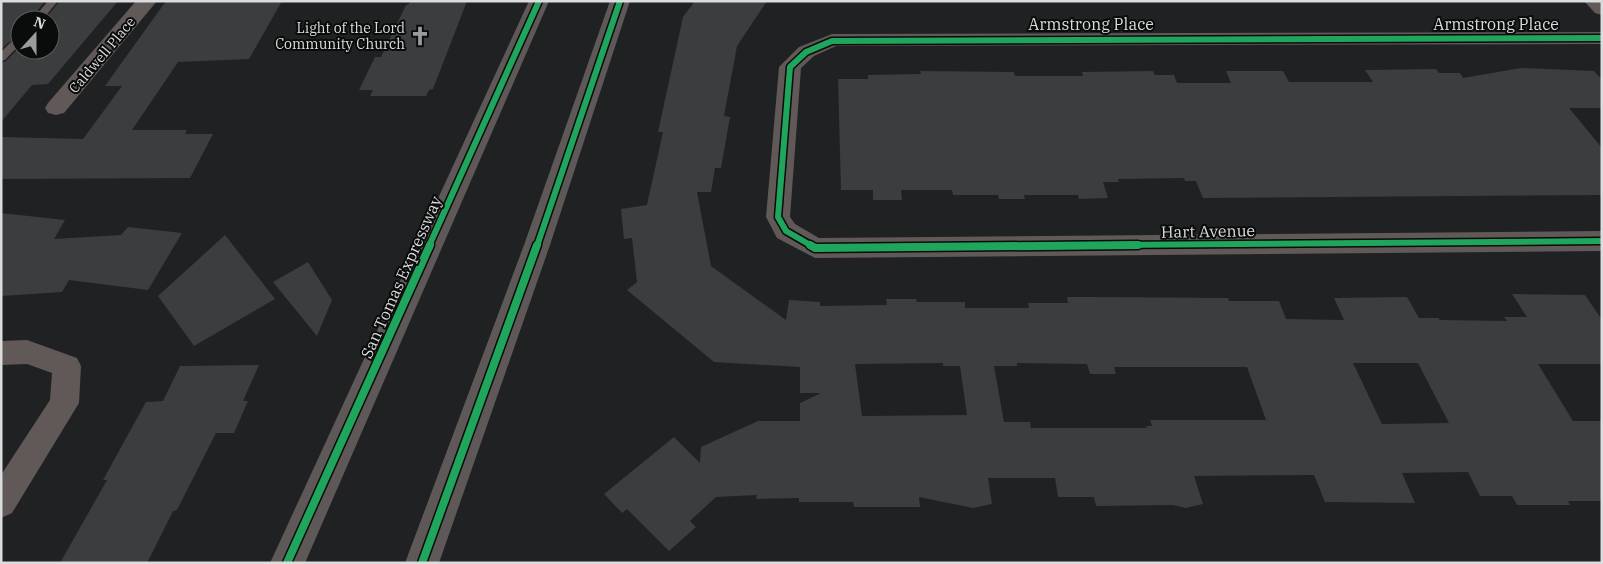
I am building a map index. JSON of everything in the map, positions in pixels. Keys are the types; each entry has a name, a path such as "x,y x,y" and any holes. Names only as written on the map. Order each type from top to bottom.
{"highway":[{"name":"San Tomas Expressway","path":"287,563 538,1"},
{"path":"422,563 537,245 620,1"},
{"path":"610,31 637,1"}],"street":[{"name":"Caldwell Place","path":"56,108 147,1"},
{"path":"1594,1 1602,9"},
{"name":"Armstrong Place","path":"815,248 786,231 778,217 790,67 798,57 822,42 840,38 1602,38"},
{"name":"Hart Avenue","path":"815,248 1602,241"},
{"path":"1,353 26,352 67,366 64,403 1,503"}],"lane":[{"path":"1,58 10,49"}],"building":[{"path":"1,1 45,1 38,10 10,10 10,41 1,49"},
{"path":"60,1 118,1 48,84 32,85 1,122 1,63 10,57 10,60 60,60 60,10 52,10"},
{"path":"166,1 282,1 249,59 178,62 132,130 187,130 185,134 213,134 190,178 1,179 1,137 83,139 122,86 105,86"},
{"path":"410,1 467,1 433,89 429,90 426,96 370,96 373,90 359,90 375,57 381,57 406,5"},
{"path":"695,1 767,1 737,46 724,116 730,117 721,168 715,168 711,192 697,192 711,266 786,320 789,300 820,302 820,306 887,305 886,299 916,299 917,302 965,302 965,308 1029,308 1028,303 1068,303 1067,297 1098,297 1228,298 1229,301 1279,301 1286,319 1344,320 1334,298 1407,297 1419,318 1507,321 1504,317 1527,317 1512,294 1585,295 1602,320 1602,364 1538,364 1573,421 1602,421 1602,501 1568,501 1570,505 1517,505 1512,496 1480,496 1468,472 1402,473 1415,503 1325,502 1314,475 1194,476 1203,504 1186,508 1173,505 1096,506 1094,497 1058,497 1055,478 988,478 992,504 973,508 919,497 920,507 854,507 853,502 799,502 799,498 756,499 757,495 716,497 690,521 696,527 669,551 627,509 622,513 604,494 674,437 700,463 701,447 758,421 800,421 800,403 821,393 800,393 800,367 714,362 627,290 637,282 632,238 624,239 621,209 647,205 663,132 658,132 683,17","holes":["943,363 943,366 960,366 967,415 862,416 855,364","1017,363 1087,364 1090,374 1116,374 1114,367 1247,367 1266,420 1150,420 1152,426 1146,426 1147,428 1031,428 1030,422 1004,422 994,366 1017,366","1353,363 1418,363 1449,423 1382,424"]},
{"path":"1521,68 1594,71 1602,80 1602,108 1569,108 1602,148 1602,195 1203,198 1196,181 1185,181 1184,178 1118,179 1119,182 1103,182 1108,198 1079,199 1078,195 1024,195 1025,199 999,199 998,195 953,195 952,190 901,190 902,200 873,200 873,190 841,190 838,79 868,79 868,75 921,74 920,71 1014,72 1015,76 1083,76 1082,72 1153,71 1155,75 1174,75 1177,83 1231,83 1226,71 1283,71 1289,82 1373,82 1365,70 1436,69 1439,73 1460,73 1463,78"},
{"path":"1,213 65,220 54,239 121,235 128,227 182,233 148,290 69,280 62,292 1,296"},
{"path":"225,235 275,299 194,346 158,296"},
{"path":"308,262 332,300 317,336 273,282"},
{"path":"259,365 243,401 248,401 234,433 216,433 177,510 173,511 147,563 60,563 107,480 103,480 146,402 163,401 180,366"}],"cycle path":[{"path":"287,563 539,1"},
{"path":"422,563 537,245 620,1"},
{"path":"1602,38 840,39 812,48 790,67 778,217 786,231 815,248 1602,241"}],"place":[{"name":"Light of the Lord Community Church","path":"420,36"}]}
